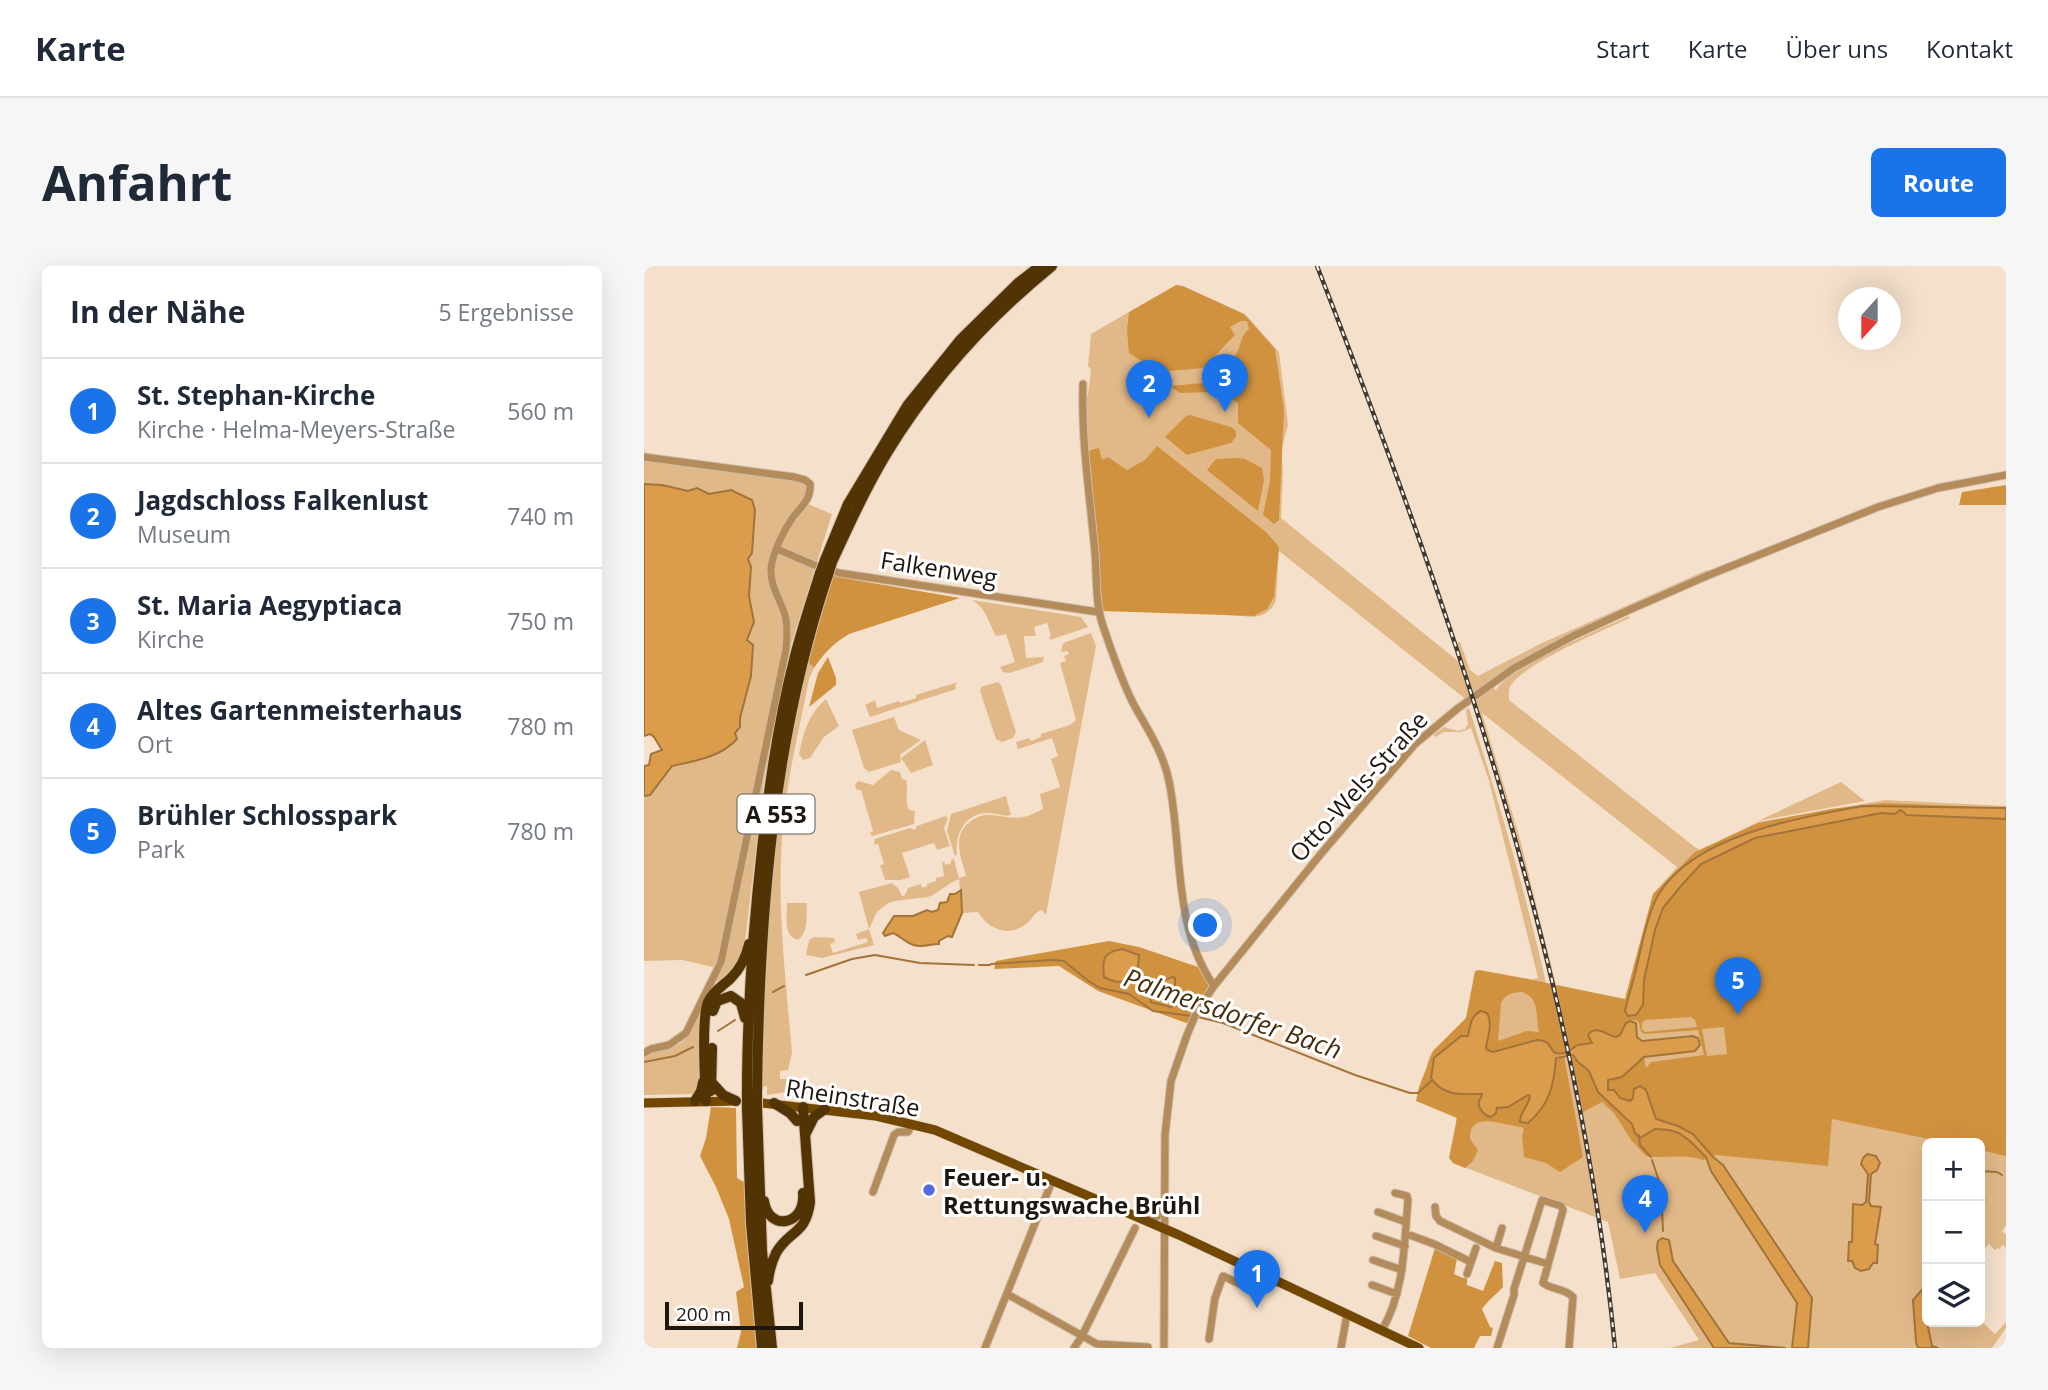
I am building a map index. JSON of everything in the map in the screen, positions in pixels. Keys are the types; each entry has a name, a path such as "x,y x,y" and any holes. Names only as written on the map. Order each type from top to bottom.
{"highway":[{"name":"A 553","path":"752,1094 747,1052 753,925 773,760 793,662 848,504 907,406 961,339 1040,266"},
{"name":"A 553","path":"829,561 886,454 916,409 967,345 1052,266"},
{"name":"A 553","path":"762,1348 751,1223 752,1094 764,912 780,775 797,686 824,574"},
{"path":"736,1101 723,1095 708,1080 705,1015 708,1003 716,991 732,978 740,967 747,953 753,925"},
{"path":"704,1101 701,1091 708,1080 713,1008 717,1001 731,996 741,1003 744,1010 747,1052"},
{"path":"775,1103 797,1121"},
{"path":"759,1159 765,1207 771,1216 779,1221 786,1222 795,1218 804,1200 797,1121 800,1106"},
{"path":"766,1298 769,1274 776,1254 784,1242 803,1227 809,1214 805,1136 800,1106"},
{"name":"A 553","path":"752,1108 759,1159 762,1251 772,1348"},
{"path":"805,1136 810,1123 825,1109"}],"main road":[{"name":"Rheinstraße","path":"644,1103 775,1103 876,1116 935,1130 1164,1229 1419,1348"}],"street":[{"path":"1083,384 1084,458 1095,553 1098,612 1129,694 1162,757 1173,806 1183,904 1192,940 1214,986"},
{"path":"644,457 794,477 810,484 807,501 792,519 771,566 772,584 787,626 786,649 721,962 686,1033 669,1045 644,1053"},
{"name":"Otto-Wels-Straße","path":"1164,1348 1164,1135 1171,1081 1193,1020 1214,986 1400,761 1432,729 1506,673 1573,636 1639,605 1842,521 1938,488 2006,475"},
{"name":"Falkenweg","path":"777,549 839,573 1098,612"},
{"path":"873,1192 894,1135 908,1132 912,1124"},
{"path":"985,1348 1052,1181"},
{"path":"1382,1330 1397,1294 1407,1234 1408,1200 1406,1196 1395,1192"},
{"path":"1497,1348 1523,1256 1541,1202 1545,1200 1561,1206 1563,1210 1543,1280 1544,1285 1567,1292 1573,1297 1569,1348"},
{"path":"1146,1221 1157,1217 1165,1203"},
{"path":"1435,1208 1440,1221 1496,1248 1548,1264"},
{"path":"1378,1212 1406,1222"},
{"path":"1074,1348 1135,1228"},
{"path":"1496,1248 1502,1228"},
{"path":"1407,1234 1471,1262"},
{"path":"1376,1236 1405,1246"},
{"path":"1467,1274 1476,1248"},
{"path":"1373,1260 1402,1270"},
{"path":"1209,1339 1215,1298 1223,1276 1248,1288 1256,1271"},
{"path":"1372,1285 1397,1294"},
{"path":"1007,1294 1102,1345 1148,1347"},
{"path":"1341,1348 1347,1314"}],"shaded area":[{"path":"1176,285 1244,314 1275,349 1284,410 1279,520 1274,524 1263,515 1270,481 1271,450 1238,423 1238,403 1216,390 1180,393 1170,386 1215,382 1238,351 1244,334 1249,329 1247,321 1230,327 1235,335 1203,368 1146,373 1142,361 1129,353 1129,312"},
{"path":"1209,298 1246,315 1279,352 1288,425 1281,451 1281,518 1463,665 1456,642 1460,642 1470,670 1478,676 1542,643 1707,570 1708,573 1628,608 1487,683 1496,690 1504,681 1536,660 1629,616 1630,618 1566,648 1519,676 1511,685 1509,700 1699,849 1698,851 1758,822 1885,800 2006,806 2006,1226 2002,1231 2006,1235 2006,1248 2003,1245 2001,1251 1998,1248 1995,1250 1989,1244 1985,1248 1985,1138 1922,1138 1922,1327 1985,1327 1985,1325 1995,1334 2006,1322 2006,1328 1992,1348 1670,1348 1699,1340 1655,1273 1620,1279 1608,1222 1453,1163 1458,1095 1427,1073 1430,1057 1439,1045 1466,1030 1479,971 1536,980 1532,979 1538,978 1489,781 1471,728 1461,732 1443,732 1436,737 1433,735 1444,727 1458,731 1465,729 1468,724 1466,710 1469,708 1510,845 1546,983 1554,984 1516,838 1478,709 1279,551 1276,600 1267,612 1253,617 1192,612 1093,488 1089,445 1086,444 1085,394 1088,395 1091,369 1088,366 1091,334 1129,312","holes":["1482,713 1677,867 1653,894 1625,999 1556,985 1520,839"]},
{"path":"1190,415 1231,427 1236,431 1236,437 1231,443 1187,455 1165,437"},
{"path":"1157,446 1266,532 1279,547 1274,597 1267,609 1254,616 1102,611 1087,451 1099,448 1102,460 1108,457 1127,470 1145,460"},
{"path":"1237,458 1262,468 1264,480 1258,511 1207,470 1216,459"},
{"path":"644,459 793,479 808,487 803,502 832,514 791,645 764,780 744,950 740,962 718,987 713,967 682,960 644,961 644,796 650,795 672,766 702,760 731,746 740,727 751,676 747,640 754,622 749,596 751,567 731,490 709,494 697,488 688,491 644,484"},
{"path":"644,484 688,491 697,488 709,494 731,490 752,500 755,510 752,553 748,559 751,567 749,596 754,622 747,640 753,645 751,676 740,727 735,733 737,739 715,754 672,766 650,795 644,796 644,766 649,765 651,754 662,750 654,737 650,734 644,736"},
{"path":"2006,485 2006,505 1959,505 1962,492"},
{"path":"833,574 960,598 849,634 830,649 814,668 808,662"},
{"path":"972,600 1081,617 1088,627 1050,640 1047,623 1034,627 1036,636 1024,636 1026,658 1044,657 1043,662 1010,673 1003,672 1000,667 1015,662 1006,634 996,636 984,611"},
{"path":"1091,633 1096,646 1046,915 1042,910 1019,928 999,930 987,923 978,912 962,913 959,879 928,897 888,903 877,912 869,929 859,892 892,883 902,896 905,895 908,888 921,884 922,888 944,876 942,862 946,865 954,859 959,878 966,876 959,847 961,833 965,827 983,815 1014,818 1031,815 1043,809 1040,794 1060,787 1051,759 1058,756 1052,738 1018,749 1016,742 1029,738 1031,741 1041,737 1041,734 1070,725 1076,720 1060,663 1066,661 1064,656 1069,654 1067,651 1061,652 1063,643"},
{"path":"828,657 836,685 809,707 818,673"},
{"path":"808,662 814,668 809,679 789,778 781,865 783,946 792,1053 788,1070 780,1071 780,1079 792,1081 790,1094 786,1092 767,1095 767,1086 763,1087 763,1011 770,897 786,768"},
{"path":"958,682 956,689 870,717 865,705 875,700 877,708 899,701 900,703"},
{"path":"998,682 1016,732 1013,738 1002,742 996,739 980,691 981,687"},
{"path":"826,699 839,726 824,737 810,758 803,760 799,754 805,731 811,717"},
{"path":"894,717 899,730 921,740 900,755 901,762 869,772 864,768 852,730"},
{"path":"925,740 933,765 911,773 901,758"},
{"path":"891,770 900,772 902,779 906,780 909,810 915,811 914,824 872,836 870,833 873,831 861,790 857,790 855,785 858,781 873,785"},
{"path":"1841,782 1865,801 1758,821"},
{"path":"1006,796 1011,815 988,813 973,817 960,832 955,856 947,831 951,814"},
{"path":"1883,803 2006,808 1863,806 1800,817 1772,825 1693,858 1659,893 1642,944 1625,1011 1632,1017 1643,1005 1644,980 1655,930 1663,908 1701,864 1755,838 1881,813 1895,814 1901,810 1906,815 2006,819 2006,1156 1985,1151 1985,1138 1924,1138 1832,1119 1828,1166 1716,1155 1713,1157 1688,1132 1656,1119 1646,1090 1633,1095 1630,1101 1620,1098 1614,1090 1609,1091 1609,1080 1622,1077 1644,1057 1646,1068 1651,1062 1704,1055 1698,1030 1644,1034 1636,1020 1630,1021 1616,1037 1601,1031 1592,1043 1558,1054 1537,1040 1489,1051 1486,1048 1491,1024 1450,1044 1434,1058 1431,1078 1436,1084 1454,1093 1482,1094 1479,1105 1484,1112 1508,1106 1527,1095 1530,1096 1528,1123 1535,1117 1549,1094 1554,1078 1555,1060 1564,1056 1583,1157 1560,1172 1546,1163 1524,1157 1522,1127 1489,1121 1475,1124 1471,1130 1470,1139 1478,1150 1473,1161 1465,1168 1453,1163 1449,1158 1457,1118 1416,1101 1433,1051 1466,1018 1475,971 1625,999 1653,894 1695,852 1758,823 1831,809","holes":["1522,992 1535,1003 1539,1032 1527,1031 1498,1041 1501,1003 1512,993","1691,1017 1697,1027 1645,1032 1642,1029 1645,1020","1724,1027 1727,1054 1707,1056 1702,1029"]},
{"path":"1863,806 2006,808 2006,819 1906,815 1900,810 1895,814 1881,813 1755,838 1701,864 1663,908 1655,930 1644,980 1643,1005 1636,1015 1628,1016 1625,1011 1645,930 1660,892 1677,872 1724,842 1752,832 1810,816"},
{"path":"945,816 948,818 944,828 950,846 937,850 934,843 902,853 910,877 885,880 880,865 884,864 878,844 874,845 875,839 910,828 915,830 917,826"},
{"path":"961,890 962,913 952,937 948,936 939,941 939,944 917,946 893,933 885,936 883,933 894,916 913,916 927,910 938,910 940,903 947,902 950,894"},
{"path":"787,903 807,903 805,928 798,940 790,935 788,930"},
{"path":"869,929 874,945 822,958 806,955 809,940 814,937 834,938 835,942 830,944 833,953 868,942 866,938 858,940 856,934"},
{"path":"1109,941 1139,947 1204,969 1211,985 1189,1024 1098,991 1059,966 994,969 996,961","holes":["1110,951 1138,955 1137,978 1124,982 1103,967"]},
{"path":"1122,949 1139,955 1137,978 1117,982 1104,977 1103,965 1107,954"},
{"path":"1175,978 1175,989 1172,992 1175,1001 1171,1007 1151,1002 1145,993 1146,989"},
{"path":"702,1008 701,1089 694,1094 644,1095 644,1058 682,1041 691,1032"},
{"path":"1481,1011 1489,1017 1490,1030 1486,1048 1493,1052 1537,1040 1547,1042 1555,1053 1568,1052 1578,1045 1592,1043 1588,1035 1594,1030 1616,1037 1620,1035 1630,1021 1636,1023 1637,1037 1642,1041 1693,1036 1698,1038 1700,1045 1695,1051 1644,1057 1622,1077 1608,1080 1608,1090 1614,1090 1620,1098 1630,1101 1634,1089 1640,1086 1646,1090 1656,1119 1693,1134 1723,1165 1812,1298 1808,1348 1792,1348 1797,1303 1711,1171 1706,1157 1690,1141 1669,1130 1655,1129 1640,1138 1632,1124 1598,1092 1589,1071 1573,1055 1556,1058 1554,1077 1546,1101 1528,1123 1520,1122 1529,1100 1528,1095 1508,1107 1497,1108 1491,1117 1479,1106 1482,1094 1454,1093 1441,1089 1436,1084 1431,1078 1434,1058 1461,1036 1468,1036 1473,1018"},
{"path":"1571,1055 1589,1071 1598,1092 1633,1124 1635,1133 1655,1129 1672,1131 1692,1142 1706,1159 1646,1156 1631,1140 1614,1113 1602,1102 1583,1112"},
{"path":"711,1107 736,1108 737,1178 744,1182 758,1348 737,1348 741,1332 736,1292 744,1287 729,1219 700,1156"},
{"path":"1867,1154 1876,1156 1880,1163 1877,1170 1871,1174 1869,1202 1871,1206 1881,1207 1875,1244 1878,1245 1877,1263 1861,1271 1855,1268 1852,1261 1848,1261 1849,1242 1852,1242 1853,1204 1862,1205 1866,1202 1868,1174 1861,1164"},
{"path":"1662,1238 1669,1240 1673,1261 1729,1343 1786,1348 1714,1348 1660,1265 1657,1248 1658,1241"},
{"path":"1435,1248 1457,1259 1454,1274 1467,1278 1467,1285 1483,1291 1495,1261 1502,1263 1503,1287 1482,1309 1493,1328 1491,1336 1480,1336 1474,1348 1431,1348 1408,1336"},
{"path":"1922,1290 1922,1327 1928,1327 1932,1346 1938,1348 1918,1348 1913,1300"}],"waterway":[{"name":"Palmersdorfer Bach","path":"806,975 852,959 875,955 920,963 974,965"},
{"name":"Palmersdorfer Bach","path":"991,964 1064,961 1100,988 1129,994 1153,1011 1192,1016"},
{"name":"Palmersdorfer Bach","path":"979,965 990,965"},
{"name":"Palmersdorfer Bach","path":"773,992 784,986"},
{"name":"Palmersdorfer Bach","path":"1198,1017 1223,1023 1355,1075 1410,1093 1418,1093 1432,1080"},
{"name":"Palmersdorfer Bach","path":"718,1031 735,1020"},
{"name":"Palmersdorfer Bach","path":"644,1062 675,1056 693,1047"},
{"name":"Palmersdorfer Bach","path":"1639,1135 1640,1145 1651,1157"},
{"name":"Palmersdorfer Bach","path":"1652,1160 1661,1187 1663,1231"},
{"path":"1985,1171 2002,1175"}],"railway":[{"path":"1317,266 1415,529 1503,798 1540,934 1572,1071 1597,1209 1615,1348"}],"place":[{"name":"St. Maria Aegyptiaca","path":"1225,412"},
{"name":"Jagdschloss Falkenlust","path":"1149,418"},
{"name":"Brühler Schlosspark","path":"1738,1015"},
{"name":"Feuer- u. Rettungswache Brühl","path":"929,1190"},
{"name":"Altes Gartenmeisterhaus","path":"1645,1233"},
{"name":"St. Stephan-Kirche","path":"1257,1308"}]}
